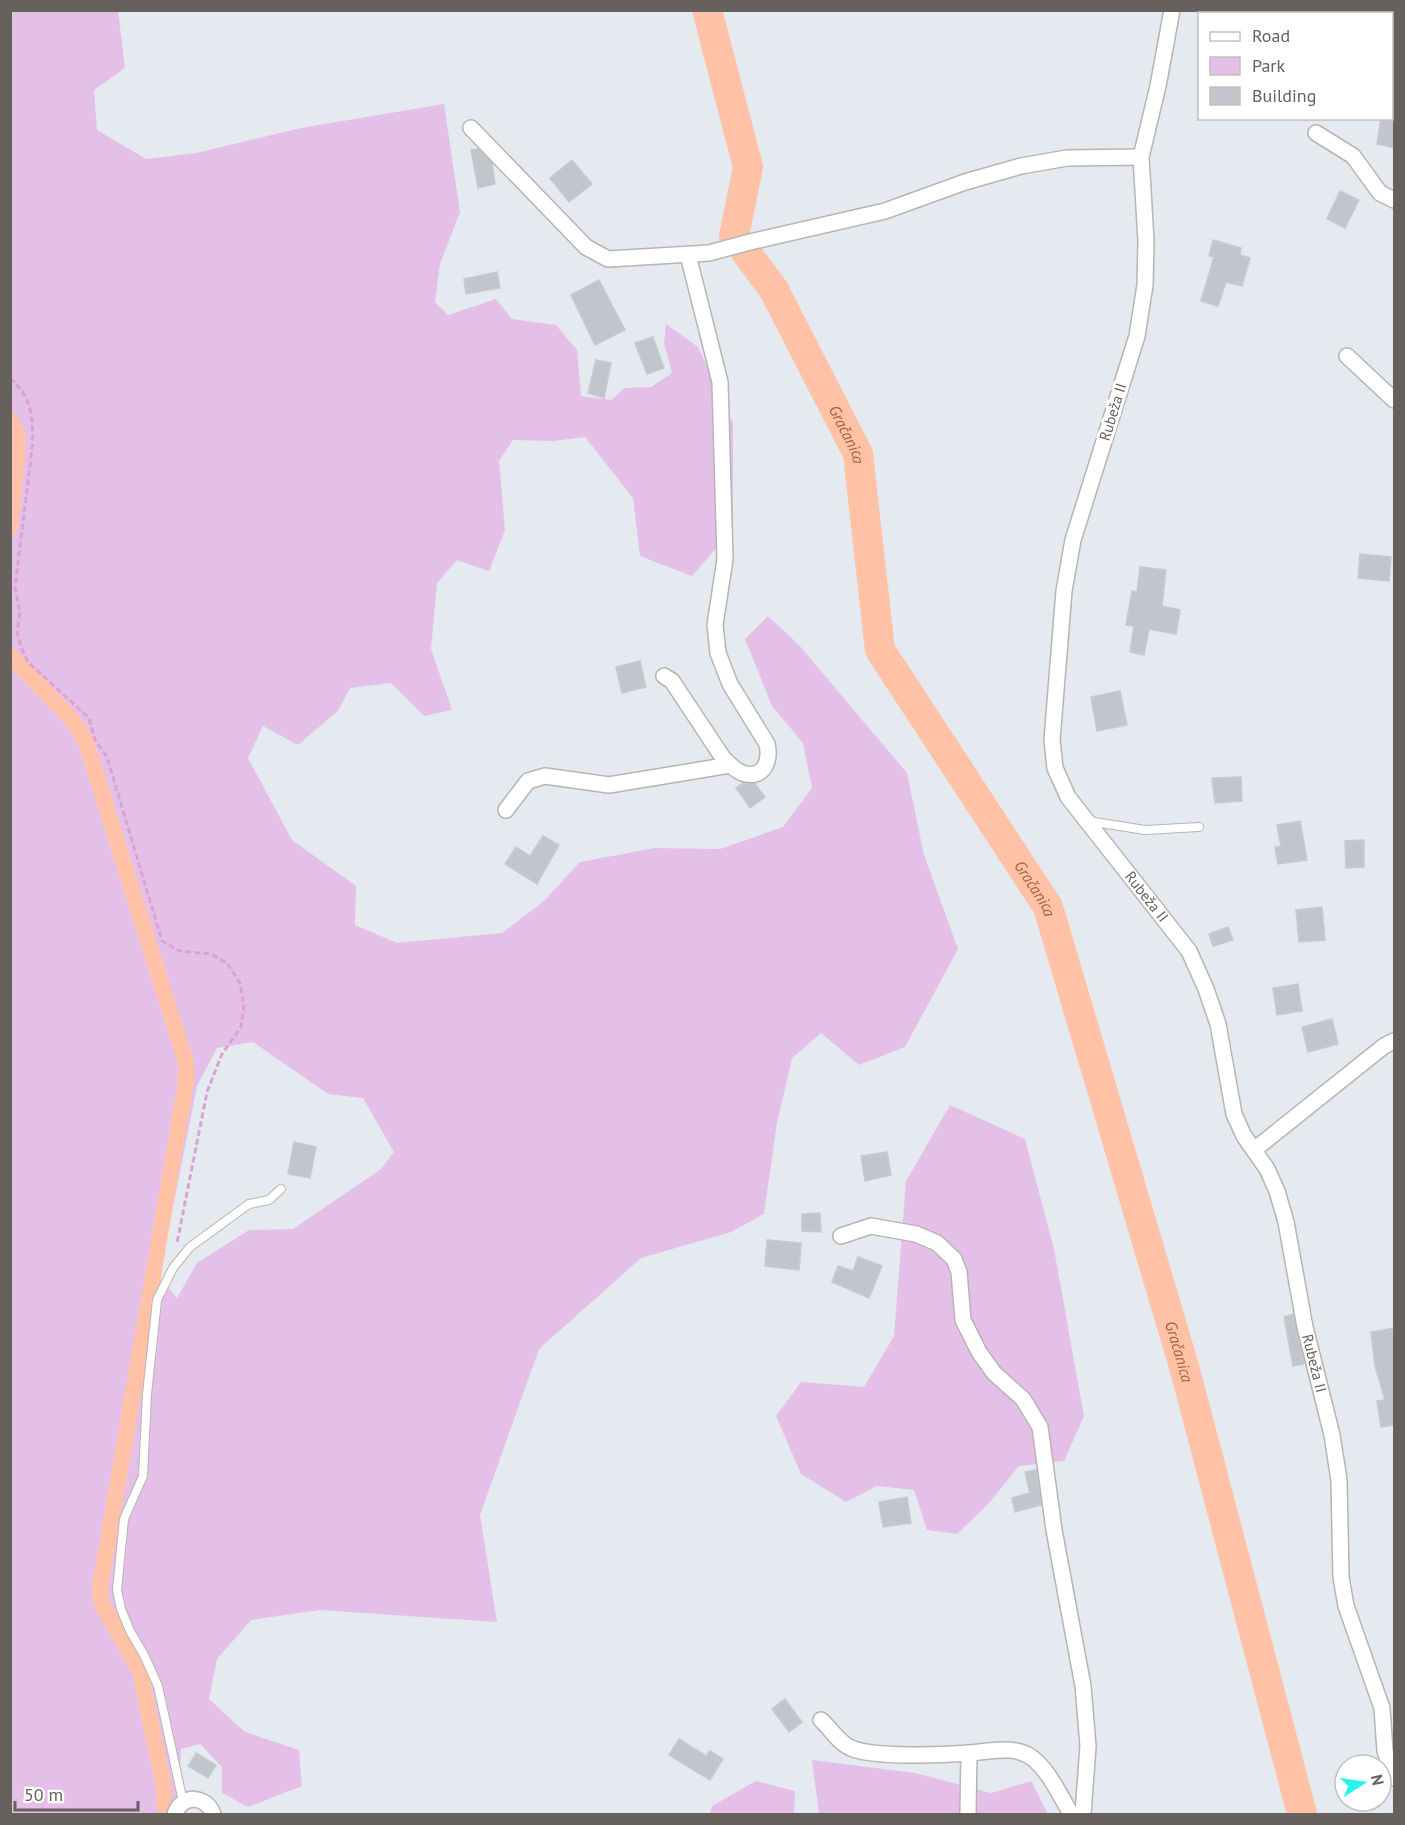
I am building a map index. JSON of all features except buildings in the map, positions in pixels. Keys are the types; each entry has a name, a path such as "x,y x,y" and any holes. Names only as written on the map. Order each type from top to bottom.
{"street":[{"name":"Rubeža II","path":"1172,10 1158,86 1141,157 1146,241 1145,285 1137,336 1073,540 1064,591 1052,740 1055,768 1068,797 1189,951 1218,1024 1234,1114 1244,1136 1267,1169 1276,1191 1286,1222 1305,1327 1332,1435 1339,1480 1341,1577 1346,1606 1382,1708 1385,1751 1395,1778"},
{"path":"471,128 586,247 608,259 709,253 885,211 965,182 1020,166 1067,158 1141,157"},
{"path":"1316,133 1353,156 1380,193 1395,200"},
{"path":"664,676 672,681 730,765 741,772 751,774 761,772 765,768 769,754 767,744 730,684 718,653 715,625 724,559 720,382 688,255"},
{"path":"1347,356 1395,400"},
{"path":"506,810 528,781 545,776 609,785 730,765"},
{"path":"1254,1150 1384,1046 1395,1041"},
{"path":"841,1236 871,1226 916,1234 937,1243 954,1259 959,1272 963,1320 979,1352 994,1373 1023,1399 1040,1427 1054,1530 1083,1686 1088,1746 1083,1815"},
{"path":"821,1720 849,1748 863,1752 969,1753 997,1749 1016,1750 1035,1760 1057,1788 1071,1815"},
{"path":"968,1815 969,1753"},
{"path":"179,1808 193,1799 199,1799 210,1806 213,1815"}],"lane":[{"path":"1086,821 1146,830 1199,827"},
{"path":"179,1808 158,1686 130,1631 121,1609 117,1590 124,1519 143,1476 147,1394 157,1300 172,1268 201,1238 249,1204 269,1200 281,1189"}],"path":[{"path":"10,378 22,390 32,417 33,432 15,587 20,613 17,632 21,647 28,662 89,718 95,740 107,757 162,940 180,951 211,954 227,963 240,983 244,1006 241,1028 222,1054 207,1092 172,1268"}],"green space":[{"path":"11,11 118,11 125,68 94,90 97,130 146,159 196,153 301,128 444,104 460,212 440,264 435,302 448,315 496,299 512,319 556,325 577,350 581,396 611,400 625,388 651,387 672,373 664,343 666,324 698,347 733,423 733,529 692,576 640,556 633,498 585,437 554,441 513,440 499,461 505,530 489,571 457,560 437,583 431,649 452,710 424,716 391,683 350,688 338,711 298,745 263,726 248,758 292,840 356,886 355,925 397,943 502,933 544,901 580,862 655,848 720,849 783,827 812,788 803,743 772,706 745,639 768,616 799,645 907,773 924,855 958,949 905,1047 859,1065 821,1033 792,1058 777,1123 764,1214 731,1232 641,1258 539,1349 480,1515 497,1622 319,1610 251,1620 217,1659 209,1699 245,1732 299,1750 302,1786 248,1807 222,1793 222,1767 200,1744 181,1749 178,1814 11,1814","holes":["253,1042 328,1094 363,1098 394,1152 381,1169 293,1229 249,1230 197,1263 177,1298 159,1277 197,1086 217,1048"]},
{"path":"950,1105 1025,1139 1054,1249 1084,1416 1064,1461 1019,1466 989,1503 957,1534 927,1530 914,1490 877,1486 846,1502 801,1474 776,1416 801,1382 864,1387 894,1336 906,1181"},
{"path":"812,1760 915,1773 991,1793 1031,1781 1048,1814 819,1814"},
{"path":"756,1781 795,1791 794,1814 710,1814 712,1806"}],"waterway":[{"name":"Gračanica","path":"707,10 748,167 734,236 774,290 858,454 880,650 1048,907 1185,1370 1302,1814"},
{"path":"10,420 17,434 18,446 10,528"},
{"path":"10,655 74,722 86,742 186,1063 186,1082 100,1587 100,1597 104,1608 140,1671 163,1784 166,1814"}]}
